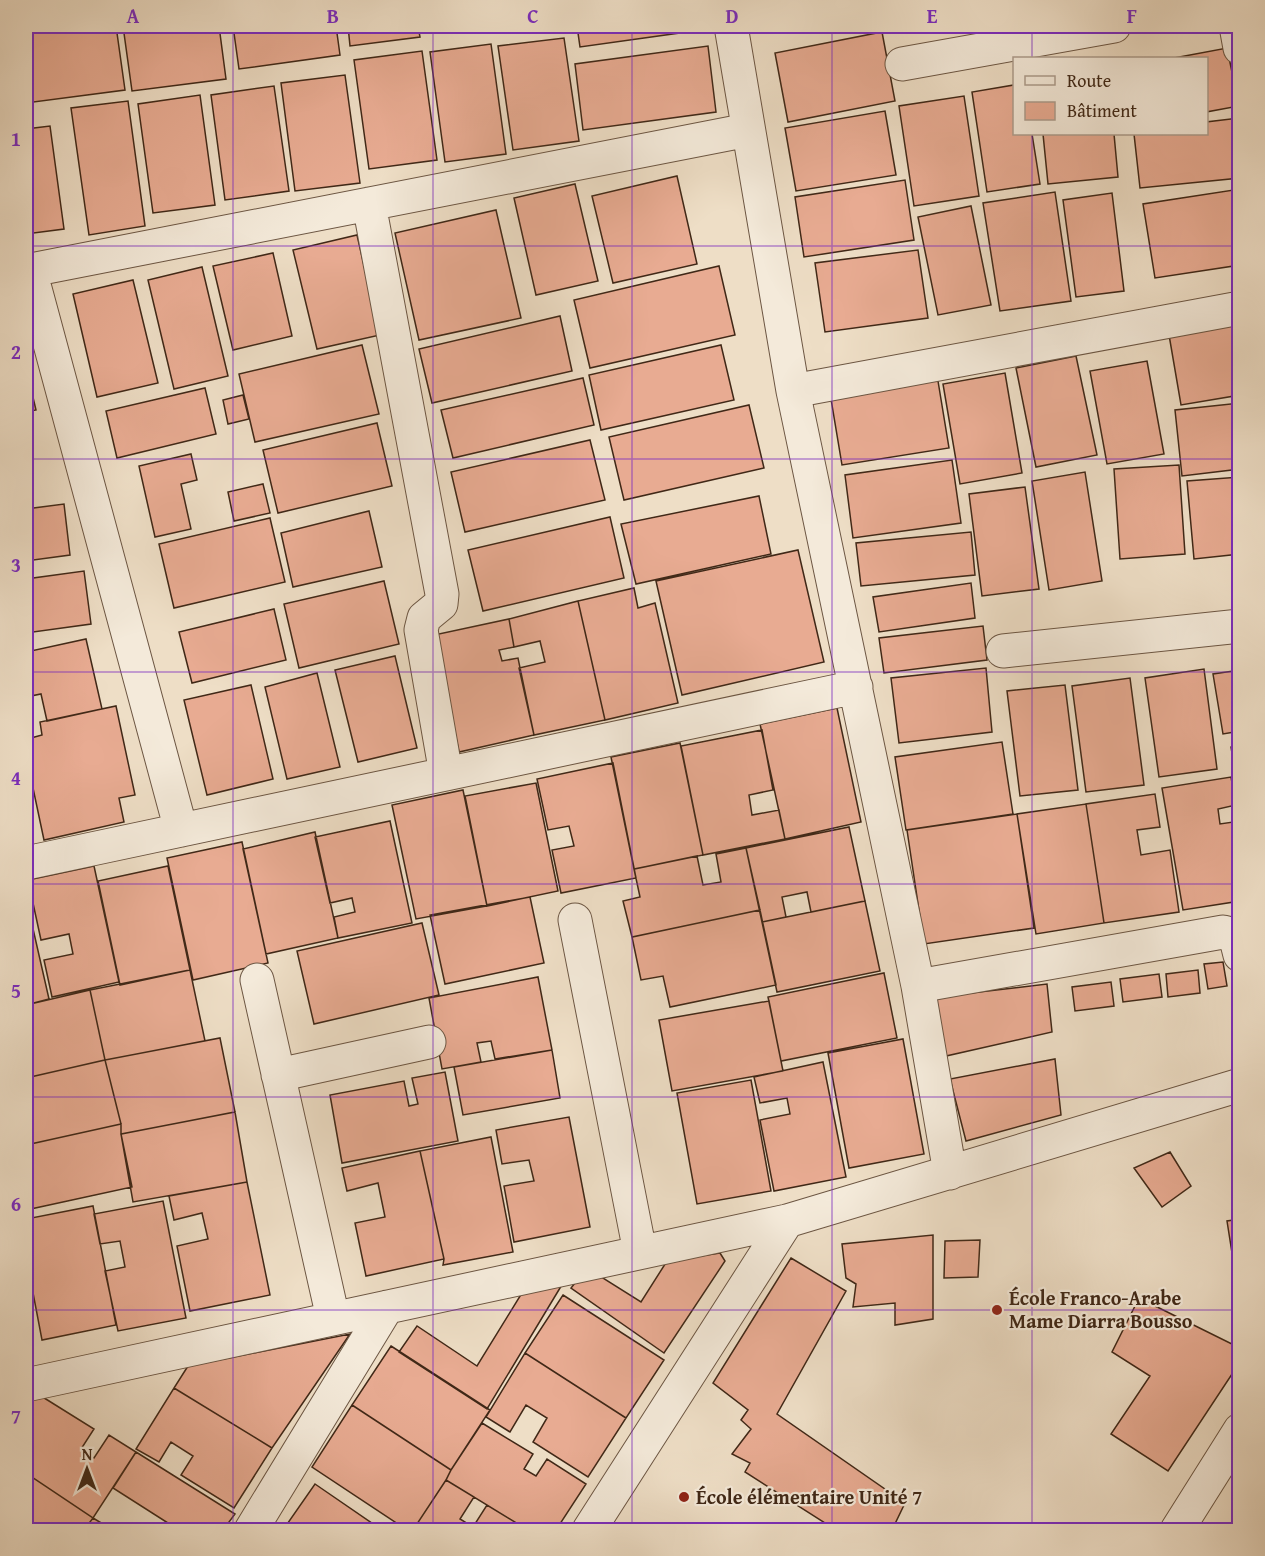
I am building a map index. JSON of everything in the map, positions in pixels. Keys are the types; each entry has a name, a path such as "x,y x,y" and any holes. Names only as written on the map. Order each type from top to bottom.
{"street":[{"path":"731,26 793,391 918,986 950,1173"},
{"path":"902,64 1114,26"},
{"path":"1236,26 1239,48"},
{"path":"181,830 28,271 748,130"},
{"path":"369,204 442,594 441,604 424,618 421,630 446,774"},
{"path":"793,391 1239,308"},
{"path":"1003,651 1239,626"},
{"path":"26,863 856,687"},
{"path":"575,920 640,1252"},
{"path":"918,986 1223,932 1235,935 1239,955"},
{"path":"257,980 333,1318"},
{"path":"278,1075 429,1041"},
{"path":"26,1382 787,1221 1239,1085"},
{"path":"589,1530 787,1221"},
{"path":"251,1530 387,1307"},
{"path":"1177,1530 1239,1430"}],"building":[{"path":"116,26 125,90 26,103 26,28"},
{"path":"123,26 219,26 226,79 132,91"},
{"path":"233,26 336,26 340,55 239,69"},
{"path":"348,26 418,26 420,37 350,46"},
{"path":"458,26 506,26 459,32"},
{"path":"577,26 701,26 701,30 580,47"},
{"path":"882,32 895,101 788,122 775,53"},
{"path":"564,38 579,141 513,150 498,46"},
{"path":"491,44 506,154 445,162 430,52"},
{"path":"708,46 716,112 583,130 575,64"},
{"path":"1227,48 1239,106 1208,112 1208,57 1179,57"},
{"path":"422,51 437,160 369,169 354,60"},
{"path":"345,75 360,183 295,191 281,83"},
{"path":"1013,85 1013,135 1032,135 1040,184 987,192 972,92"},
{"path":"274,86 289,191 225,200 211,95"},
{"path":"200,95 215,205 153,213 138,104"},
{"path":"964,96 979,196 914,206 899,106"},
{"path":"128,101 145,226 89,235 71,108"},
{"path":"885,111 896,175 796,191 785,128"},
{"path":"1239,118 1240,178 1140,188 1134,135 1208,135 1208,122"},
{"path":"50,126 64,229 26,234 26,129"},
{"path":"1043,135 1114,135 1118,177 1048,184"},
{"path":"677,176 697,264 613,283 592,196"},
{"path":"905,180 914,240 804,257 795,197"},
{"path":"575,184 598,281 536,295 514,198"},
{"path":"1240,189 1240,265 1155,278 1143,204"},
{"path":"1055,192 1071,301 1000,311 983,203"},
{"path":"1112,193 1124,291 1076,297 1063,200"},
{"path":"971,206 991,305 938,315 918,217"},
{"path":"496,210 521,318 419,340 395,233"},
{"path":"357,235 380,335 317,349 293,250"},
{"path":"918,250 928,318 825,332 815,263"},
{"path":"273,253 292,336 233,350 213,266"},
{"path":"719,266 735,335 590,368 574,300"},
{"path":"202,267 228,376 174,389 148,280"},
{"path":"133,280 158,383 97,397 73,294"},
{"path":"560,316 572,371 432,403 419,349"},
{"path":"1240,317 1240,395 1181,405 1168,329"},
{"path":"362,345 379,414 255,442 239,374"},
{"path":"721,345 734,400 601,430 589,375"},
{"path":"1076,356 1097,455 1036,467 1016,368"},
{"path":"1147,361 1164,454 1107,464 1090,371"},
{"path":"26,368 36,410 26,412"},
{"path":"1005,373 1022,473 960,484 943,384"},
{"path":"937,375 949,448 842,465 830,393"},
{"path":"583,378 594,425 453,458 441,410"},
{"path":"205,388 216,434 117,458 106,411"},
{"path":"243,395 249,419 228,424 223,400"},
{"path":"1240,403 1240,469 1182,476 1175,410"},
{"path":"749,405 764,468 624,500 609,437"},
{"path":"377,423 392,486 278,513 263,450"},
{"path":"590,440 605,500 465,532 451,472"},
{"path":"191,454 197,480 181,484 191,529 155,537 139,466"},
{"path":"952,460 961,523 853,538 845,475"},
{"path":"1179,465 1185,554 1120,559 1114,469"},
{"path":"1085,472 1102,581 1049,590 1032,481"},
{"path":"1240,477 1240,554 1194,559 1187,481"},
{"path":"263,484 270,513 234,521 228,492"},
{"path":"1025,487 1039,589 982,596 969,494"},
{"path":"759,496 771,554 636,584 621,524"},
{"path":"64,504 70,555 26,561 26,509"},
{"path":"369,511 382,567 293,587 281,533"},
{"path":"610,517 624,578 483,611 468,550"},
{"path":"270,518 285,582 174,608 159,544"},
{"path":"971,532 975,575 861,586 856,543"},
{"path":"798,550 824,662 682,695 656,581"},
{"path":"84,571 91,624 26,633 26,579"},
{"path":"384,581 399,644 299,668 284,604"},
{"path":"971,583 975,618 879,632 873,597"},
{"path":"634,588 638,608 655,603 678,703 605,720 578,601"},
{"path":"578,601 605,720 534,735 519,668 545,662 540,641 514,647 509,619"},
{"path":"274,609 286,660 192,683 179,632"},
{"path":"509,619 514,647 499,650 502,661 518,658 534,735 459,752 434,635"},
{"path":"983,626 987,660 884,673 879,638"},
{"path":"86,639 102,709 47,721 41,694 26,697 26,652"},
{"path":"395,656 417,748 358,762 335,670"},
{"path":"986,668 992,732 899,743 891,678"},
{"path":"1204,669 1217,769 1159,777 1145,678"},
{"path":"1240,670 1240,731 1223,734 1213,674"},
{"path":"317,673 340,767 287,779 265,687"},
{"path":"1130,678 1144,785 1086,792 1072,686"},
{"path":"251,685 273,779 207,795 184,700"},
{"path":"1065,685 1078,790 1020,796 1007,691"},
{"path":"116,706 135,795 119,798 124,822 44,840 33,788 26,790 26,723 28,722 31,738 42,735 40,722"},
{"path":"837,708 861,822 785,839 760,724"},
{"path":"762,730 773,790 749,795 752,815 779,810 785,839 703,855 681,746"},
{"path":"1002,742 1013,814 906,830 895,757"},
{"path":"680,743 703,855 634,869 611,757"},
{"path":"1240,745 1240,802 1231,747"},
{"path":"613,763 636,878 561,893 552,850 574,846 569,826 548,830 537,779"},
{"path":"1231,777 1236,805 1218,809 1220,824 1240,821 1240,901 1183,910 1162,788"},
{"path":"536,783 558,891 487,906 465,796"},
{"path":"463,790 487,906 416,919 392,805"},
{"path":"1155,794 1160,827 1137,830 1141,855 1170,850 1179,912 1104,923 1086,804"},
{"path":"1086,804 1104,923 1036,934 1017,814"},
{"path":"1017,814 1034,928 924,944 907,830"},
{"path":"390,821 412,923 338,938 334,917 355,912 352,898 330,903 315,837"},
{"path":"849,827 865,901 811,912 807,892 782,897 786,917 762,922 746,848"},
{"path":"315,832 338,938 266,954 243,849"},
{"path":"242,842 268,963 193,980 167,858"},
{"path":"746,848 760,910 632,937 623,901 640,897 634,869 697,856 703,885 721,882 716,854"},
{"path":"94,866 119,982 52,997 44,960 73,954 69,934 41,940 28,880"},
{"path":"168,866 190,970 120,985 98,881"},
{"path":"530,897 544,963 445,984 430,915"},
{"path":"26,898 49,999 26,1005"},
{"path":"865,901 880,971 777,992 762,922"},
{"path":"760,910 776,985 670,1007 663,976 641,980 632,937"},
{"path":"422,923 439,995 314,1024 297,951"},
{"path":"1223,962 1227,986 1208,989 1204,964"},
{"path":"190,970 205,1041 105,1060 90,990"},
{"path":"1198,970 1200,993 1168,997 1166,974"},
{"path":"884,973 897,1038 781,1061 768,997"},
{"path":"1159,974 1162,997 1123,1002 1120,979"},
{"path":"538,977 552,1050 495,1059 491,1041 477,1043 481,1062 442,1069 429,998"},
{"path":"1111,982 1114,1006 1075,1011 1072,987"},
{"path":"1047,984 1052,1032 946,1056 936,997"},
{"path":"90,990 105,1060 26,1078 26,1005"},
{"path":"769,1001 783,1071 672,1091 659,1020"},
{"path":"220,1038 235,1112 121,1134 121,1124 105,1060"},
{"path":"903,1039 924,1154 849,1168 828,1053"},
{"path":"552,1050 560,1098 463,1115 454,1067"},
{"path":"1055,1059 1061,1115 966,1141 950,1079"},
{"path":"105,1060 121,1124 26,1145 26,1078"},
{"path":"823,1062 846,1177 774,1191 760,1120 790,1114 787,1098 760,1103 754,1077"},
{"path":"445,1072 458,1141 342,1163 330,1095 404,1081 409,1106 418,1104 412,1078"},
{"path":"751,1080 771,1191 697,1204 677,1093"},
{"path":"235,1112 247,1182 133,1202 121,1134"},
{"path":"569,1117 590,1227 514,1242 504,1186 534,1181 529,1160 502,1164 496,1130"},
{"path":"121,1124 132,1187 26,1210 26,1145"},
{"path":"491,1137 513,1252 443,1265 444,1259 420,1151"},
{"path":"420,1151 444,1259 366,1276 355,1223 385,1217 378,1183 347,1191 342,1168"},
{"path":"1170,1152 1191,1186 1162,1207 1134,1168"},
{"path":"247,1182 270,1295 190,1311 177,1246 208,1239 202,1213 174,1220 169,1196"},
{"path":"163,1201 186,1318 118,1331 105,1271 125,1267 120,1241 100,1244 94,1214"},
{"path":"93,1206 116,1325 42,1340 26,1256 26,1219"},
{"path":"1240,1219 1240,1304 1227,1221"},
{"path":"933,1235 933,1319 895,1325 895,1303 853,1307 856,1284 846,1278 842,1244"},
{"path":"980,1240 978,1277 944,1278 945,1241"},
{"path":"720,1253 725,1261 664,1353 571,1288 587,1268 641,1302 667,1261"},
{"path":"791,1258 846,1291 777,1414 905,1503 892,1530 836,1530 745,1472 750,1463 732,1454 751,1429 741,1420 748,1410 713,1383"},
{"path":"563,1283 487,1409 399,1352 417,1326 477,1366 525,1288"},
{"path":"563,1295 664,1360 626,1418 525,1353"},
{"path":"1139,1298 1240,1348 1240,1362 1168,1471 1111,1434 1150,1376 1112,1352"},
{"path":"350,1334 272,1448 174,1388 188,1366"},
{"path":"391,1346 490,1410 451,1470 352,1405"},
{"path":"525,1353 626,1418 588,1477 533,1442 547,1418 526,1405 510,1432 486,1417"},
{"path":"174,1388 272,1448 234,1508 181,1475 193,1456 171,1442 159,1462 136,1449"},
{"path":"33,1391 94,1429 81,1449 94,1458 109,1435 136,1452 93,1518 26,1473 26,1403"},
{"path":"352,1405 451,1470 413,1530 407,1530 312,1467"},
{"path":"482,1423 533,1454 524,1469 536,1476 547,1459 586,1484 556,1530 528,1530 446,1480"},
{"path":"136,1452 235,1514 223,1530 163,1530 168,1523 113,1488"},
{"path":"26,1473 93,1518 84,1530 26,1530"},
{"path":"446,1480 474,1497 460,1519 473,1527 487,1505 528,1530 413,1530"},
{"path":"315,1484 382,1530 283,1530"},
{"path":"93,1518 113,1530 84,1530"}],"place":[{"name":"École Franco-Arabe Mame Diarra Bousso","path":"997,1310"},
{"name":"École élémentaire Unité 7","path":"684,1497"}]}
